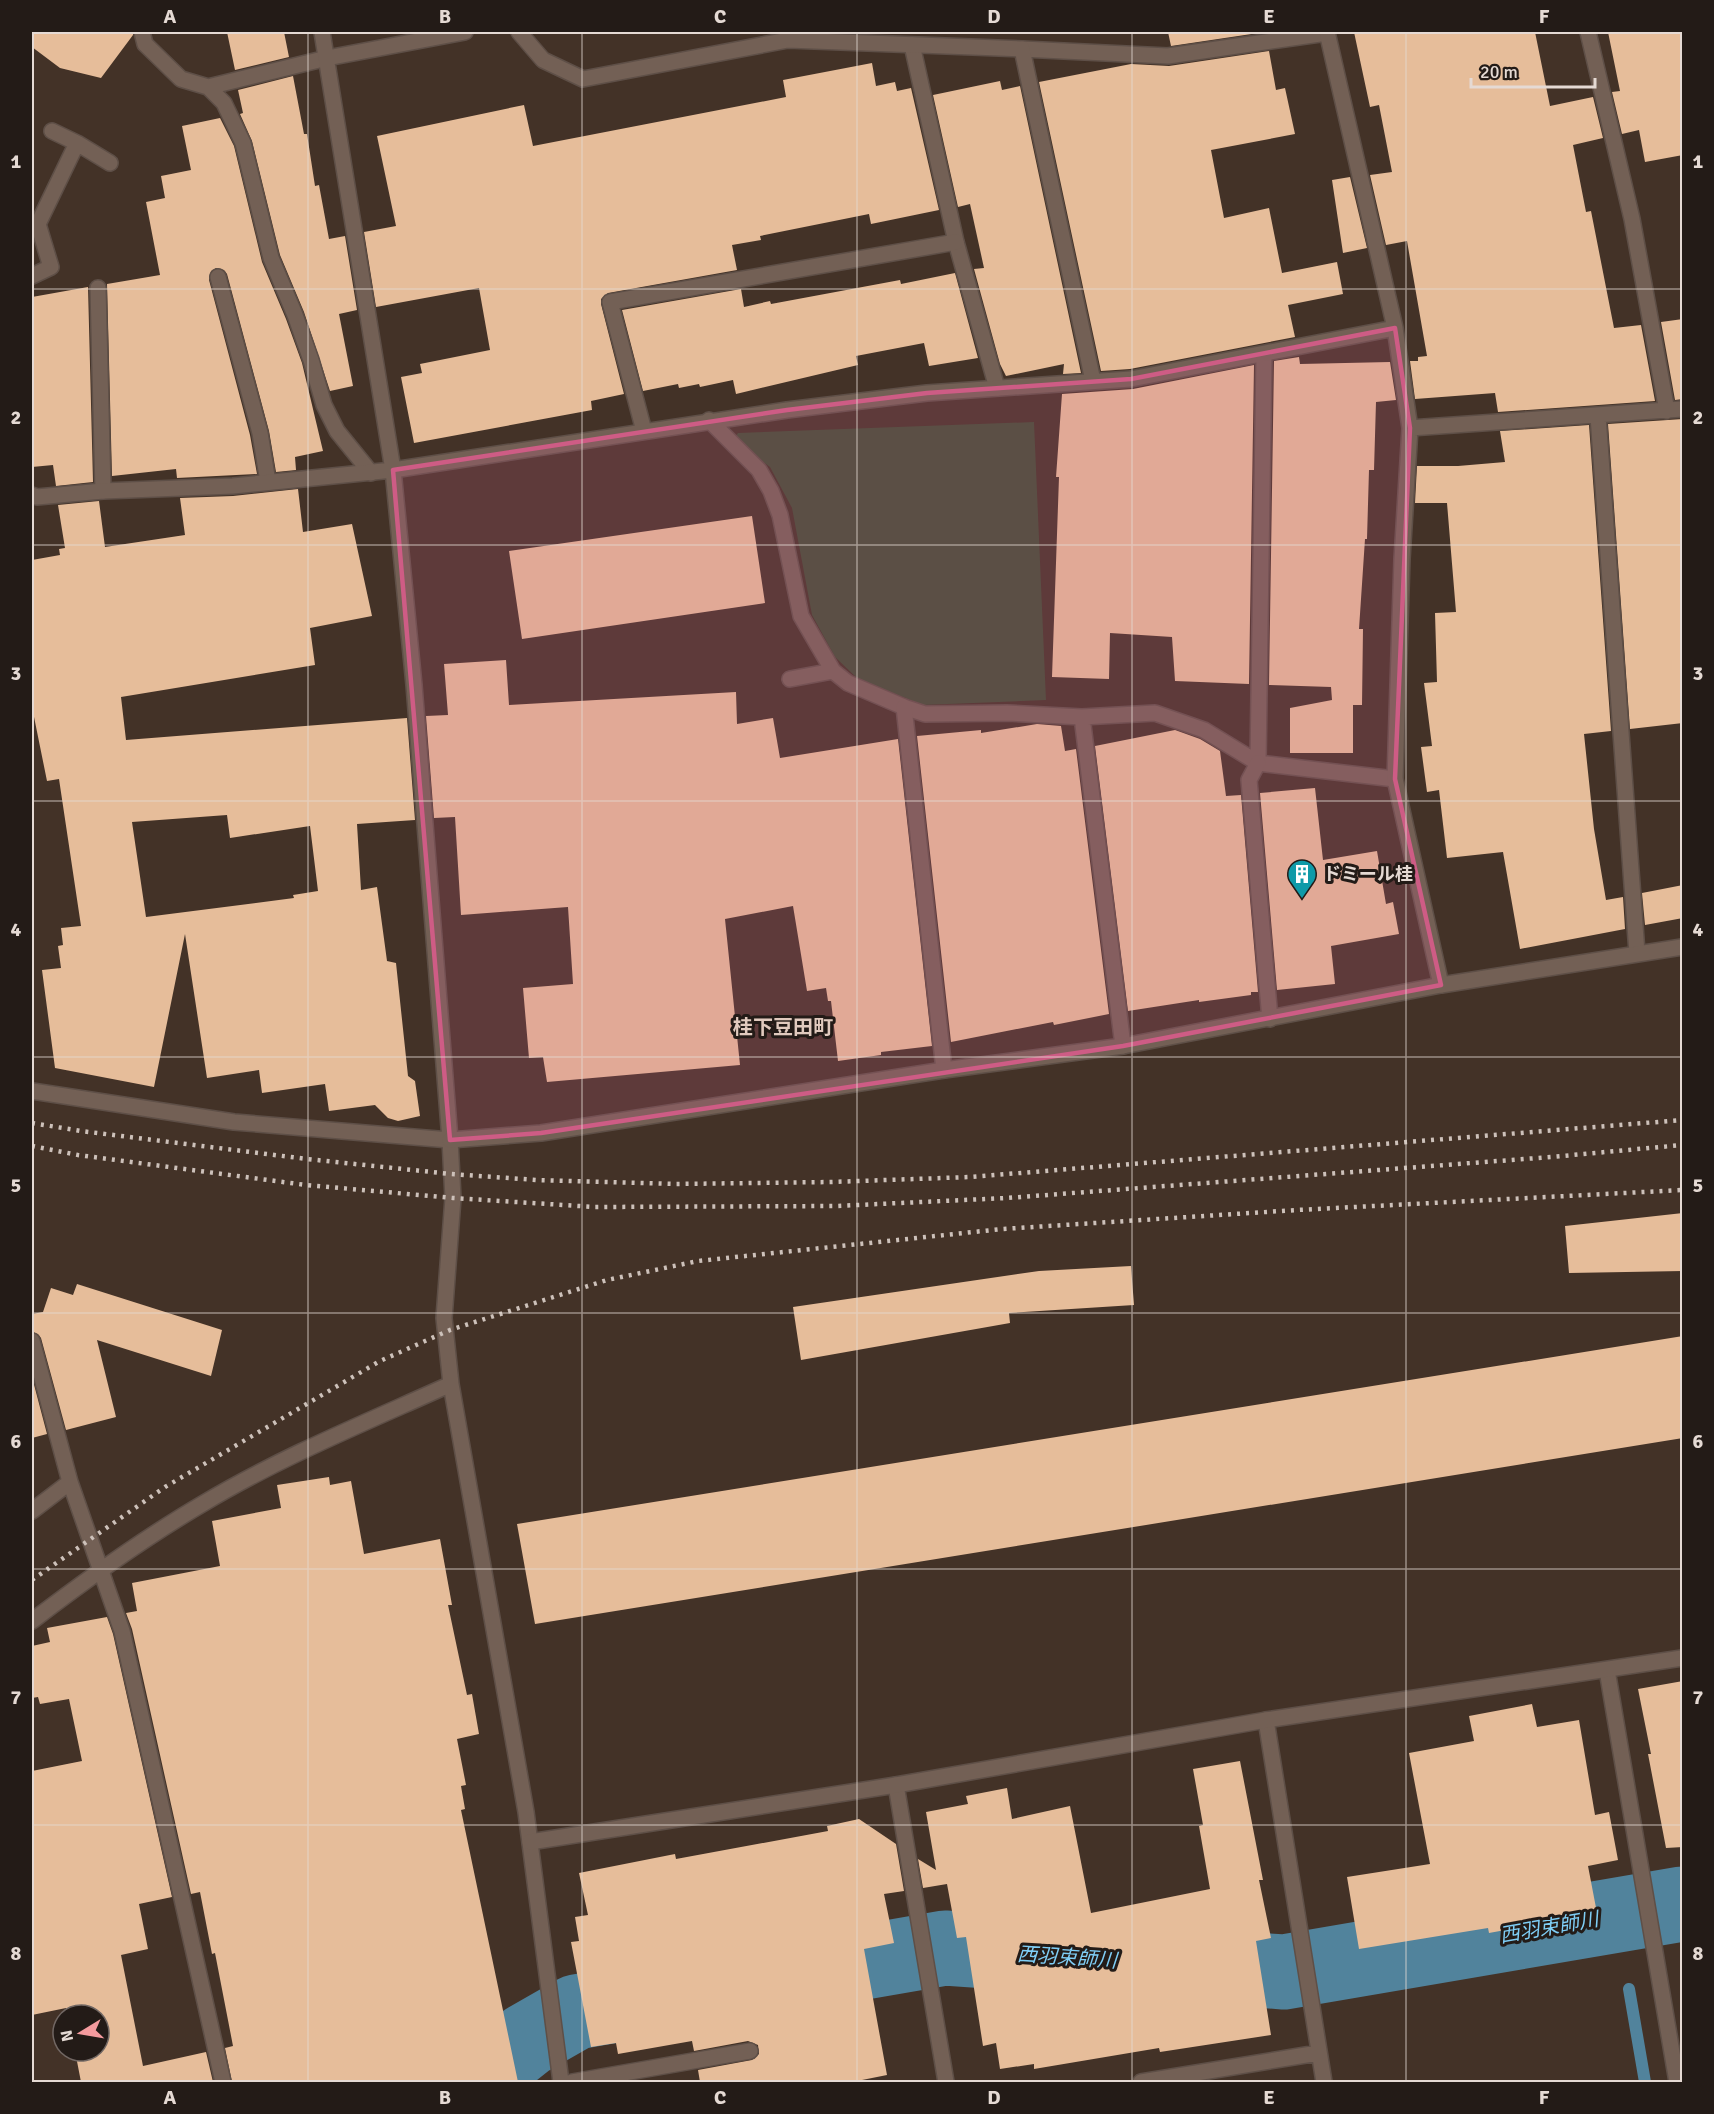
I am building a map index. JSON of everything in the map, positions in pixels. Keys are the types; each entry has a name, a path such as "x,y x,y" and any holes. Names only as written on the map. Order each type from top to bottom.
{"street":[{"path":"142,32 145,44 181,79 208,87 327,58 465,32"},
{"path":"322,32 393,470 414,685 450,1140 453,1198 444,1318 451,1384 526,1812 561,2082"},
{"path":"519,32 543,60 583,79 788,36 912,45 1168,56 1327,32 1395,328 1410,428 1402,559 1395,778 1441,985"},
{"path":"1588,32 1632,219 1667,411"},
{"path":"912,45 956,242 997,388"},
{"path":"1022,49 1093,381"},
{"path":"208,87 224,104 243,142 271,258 295,315 324,405 337,431 371,472"},
{"path":"52,131 110,163"},
{"path":"32,276 51,267 38,225 77,143"},
{"path":"644,431 610,302 956,242"},
{"path":"218,277 260,434 268,482"},
{"path":"98,288 103,491"},
{"path":"32,495 233,486 393,470 709,420 927,393 1131,378 1395,328"},
{"path":"1264,354 1258,763 1249,780 1270,1019"},
{"path":"1410,428 1598,417 1683,409"},
{"path":"1598,417 1637,953"},
{"path":"709,420 759,470 771,490 780,515 801,616 833,671 848,683 925,714 1007,713 1082,717 1155,713 1204,730 1258,763 1395,778"},
{"path":"790,679 833,671"},
{"path":"904,707 944,1070"},
{"path":"1082,717 1123,1046"},
{"path":"32,1091 234,1122 450,1140 541,1133 944,1070 1123,1046 1441,985 1683,947"},
{"path":"32,1341 70,1482 122,1631 223,2082"},
{"path":"32,1621 100,1569 205,1502 305,1451 451,1384"},
{"path":"32,1511 70,1482"},
{"path":"530,1842 896,1785 1266,1720 1683,1658"},
{"path":"1606,1671 1677,2082"},
{"path":"1266,1720 1324,2082"},
{"path":"896,1785 946,2082"},
{"path":"572,2082 750,2051"},
{"path":"1141,2082 1318,2053"}],"highlighted area":[{"path":"1395,328 1410,428 1395,779 1441,985 1123,1046 541,1133 450,1140 393,470 787,410 927,393 1131,379"}],"green space":[{"path":"1034,422 1046,700 923,705 858,679 835,657 812,615 792,508 770,467 733,440 738,433"}],"building":[{"path":"32,32 133,32 133,35 101,78 60,68 32,47"},
{"path":"227,32 284,32 289,57 235,70"},
{"path":"1168,32 1265,32 1171,46"},
{"path":"1354,32 1535,32 1550,106 1593,97 1603,138 1573,145 1586,212 1591,211 1614,328 1641,325 1655,401 1498,412 1495,393 1415,399 1410,361 1418,361 1418,357 1427,356 1407,241 1386,245 1370,175 1392,172 1379,105 1370,107"},
{"path":"1608,32 1683,32 1683,155 1645,162 1639,130 1622,134 1612,92 1620,91"},
{"path":"1269,51 1276,90 1285,88 1295,134 1211,150 1224,218 1269,208 1282,273 1337,262 1343,294 1288,305 1295,337 1130,369 1101,371 1039,82 1131,64 1169,66"},
{"path":"872,63 876,86 895,82 897,91 911,88 939,210 871,224 869,214 760,236 761,240 732,245 737,270 608,293 601,299 601,304 624,394 591,401 592,410 414,443 401,377 422,373 420,364 490,350 479,288 376,307 364,232 396,226 377,136 524,105 533,146 786,97 783,80"},
{"path":"293,76 304,134 307,134 315,186 319,185 329,239 345,236 357,310 339,314 353,386 330,391 304,312 280,255 252,141 240,114 243,113 238,90"},
{"path":"1000,81 1002,90 1020,86 1081,373 1063,374 1064,364 1006,376 1000,364 974,269 984,268 970,204 958,207 933,95"},
{"path":"220,118 234,146 262,262 302,363 323,451 295,457 296,470 276,472 269,431 227,274 224,270 216,268 211,271 209,280 250,435 257,474 177,478 176,469 112,476 107,284 160,275 146,202 165,198 161,176 191,170 182,126"},
{"path":"1350,177 1367,248 1343,253 1332,180"},
{"path":"955,273 978,358 929,366 924,343 856,356 858,365 736,394 733,380 700,387 699,384 679,388 678,384 643,391 622,310 741,289 744,307 770,301 771,304 900,280 901,284"},
{"path":"88,287 93,482 56,486 53,465 32,467 32,297"},
{"path":"1683,319 1683,399 1675,400 1661,322"},
{"path":"1299,357 1300,364 1390,362 1396,400 1376,402 1374,470 1369,470 1367,539 1365,539 1359,629 1363,629 1362,705 1353,705 1353,753 1290,753 1290,708 1332,700 1331,687 1269,685 1274,361"},
{"path":"1254,365 1249,684 1175,681 1172,637 1110,633 1109,679 1052,677 1059,477 1056,477 1062,394 1133,389"},
{"path":"1683,419 1683,723 1630,729 1608,424"},
{"path":"1589,425 1611,731 1584,734 1594,829 1606,900 1623,897 1625,929 1520,949 1503,852 1447,858 1439,790 1427,792 1421,747 1432,746 1424,683 1437,682 1435,613 1456,612 1447,503 1415,503 1417,466 1458,466 1505,462 1500,431"},
{"path":"298,489 303,532 352,524 372,616 310,628 315,665 121,697 126,740 407,718 415,820 357,824 361,890 377,887 387,961 396,963 408,1076 415,1081 420,1116 398,1121 388,1118 375,1105 329,1111 325,1084 262,1093 259,1070 207,1078 185,934 154,1087 55,1068 42,970 61,968 58,946 63,945 61,928 81,926 59,779 47,781 32,707 32,560 60,555 59,549 65,548 58,505 99,501 105,547 185,535 180,498 233,496","holes":["227,815 230,838 310,826 318,891 293,895 294,898 146,917 132,822"]},
{"path":"752,516 765,603 522,639 509,551"},
{"path":"506,660 509,705 736,692 737,724 773,718 780,758 898,739 932,1046 881,1052 881,1055 838,1061 831,1001 828,1001 826,988 807,991 793,906 725,919 740,1065 547,1082 543,1057 529,1058 523,988 573,984 568,907 461,915 455,817 434,818 426,716 448,715 444,664"},
{"path":"1037,724 1061,726 1065,751 1076,749 1109,1014 1054,1025 1053,1022 951,1042 917,736 981,730 981,733"},
{"path":"1175,730 1200,739 1220,751 1226,796 1241,795 1258,992 1251,992 1251,995 1128,1011 1095,746"},
{"path":"1315,788 1323,860 1377,851 1386,904 1393,902 1399,934 1331,946 1335,984 1277,990 1260,793"},
{"path":"1683,885 1683,918 1645,925 1642,893"},
{"path":"1683,1213 1683,1271 1569,1273 1565,1226"},
{"path":"1131,1266 1134,1305 1009,1313 1010,1323 801,1360 793,1307 1039,1271"},
{"path":"77,1284 222,1330 211,1376 97,1340 116,1417 66,1430 41,1338 32,1332 32,1314 43,1312 51,1288 73,1295"},
{"path":"1683,1336 1683,1438 535,1624 517,1524"},
{"path":"32,1377 47,1434 32,1438"},
{"path":"329,1477 330,1485 351,1481 364,1554 440,1539 452,1605 448,1605 467,1695 472,1694 479,1734 457,1739 466,1785 461,1786 465,1809 461,1810 518,2082 232,2082 225,2048 233,2046 215,1953 212,1954 200,1892 191,1894 132,1629 126,1613 137,1611 132,1583 220,1566 212,1521 281,1508 277,1485"},
{"path":"107,1617 113,1634 172,1897 139,1904 148,1949 121,1955 143,2066 206,2052 213,2082 81,2082 77,2063 111,2063 111,2003 51,2003 51,2011 32,2015 32,1771 82,1761 69,1699 40,1704 38,1697 32,1698 32,1646 50,1642 47,1628"},
{"path":"1683,1681 1683,1847 1666,1848 1638,1689"},
{"path":"1532,1704 1537,1727 1579,1720 1595,1815 1609,1812 1618,1860 1588,1866 1597,1913 1489,1933 1488,1928 1359,1949 1347,1877 1430,1864 1409,1753 1474,1741 1469,1716"},
{"path":"1240,1761 1263,1880 1259,1880 1271,1938 1256,1941 1271,2035 1160,2052 1159,2048 1034,2069 1034,2064 1000,2069 996,2043 983,2046 966,1937 957,1938 947,1884 923,1888 918,1859 936,1870 926,1812 968,1804 966,1796 1007,1788 1012,1819 1070,1806 1091,1913 1210,1889 1199,1826 1203,1825 1193,1769"},
{"path":"859,1819 896,1844 904,1891 884,1894 894,1943 864,1949 887,2075 852,2082 700,2082 698,2070 752,2060 759,2054 758,2045 748,2041 694,2051 692,2041 618,2054 616,2043 591,2047 571,1942 579,1941 575,1917 588,1915 579,1873 675,1854 676,1859 828,1831 827,1826"}],"waterway":[{"name":"西羽束師川","path":"474,2082 527,2040 576,2012 945,1948 1284,1972 1682,1904"},
{"path":"1629,1989 1645,2082"}],"railway":[{"path":"32,1123 307,1159 451,1174 537,1180 675,1184 970,1177 1682,1120"},
{"path":"32,1146 78,1155 306,1185 453,1198 595,1207 836,1206 1007,1198 1682,1145"},
{"path":"32,1580 165,1487 380,1361 450,1330 607,1280 698,1261 1002,1229 1297,1210 1682,1190"}],"place":[{"name":"ドミール桂","path":"1302,900"}],"district":[{"name":"桂下豆田町","path":"783,1027"}]}
